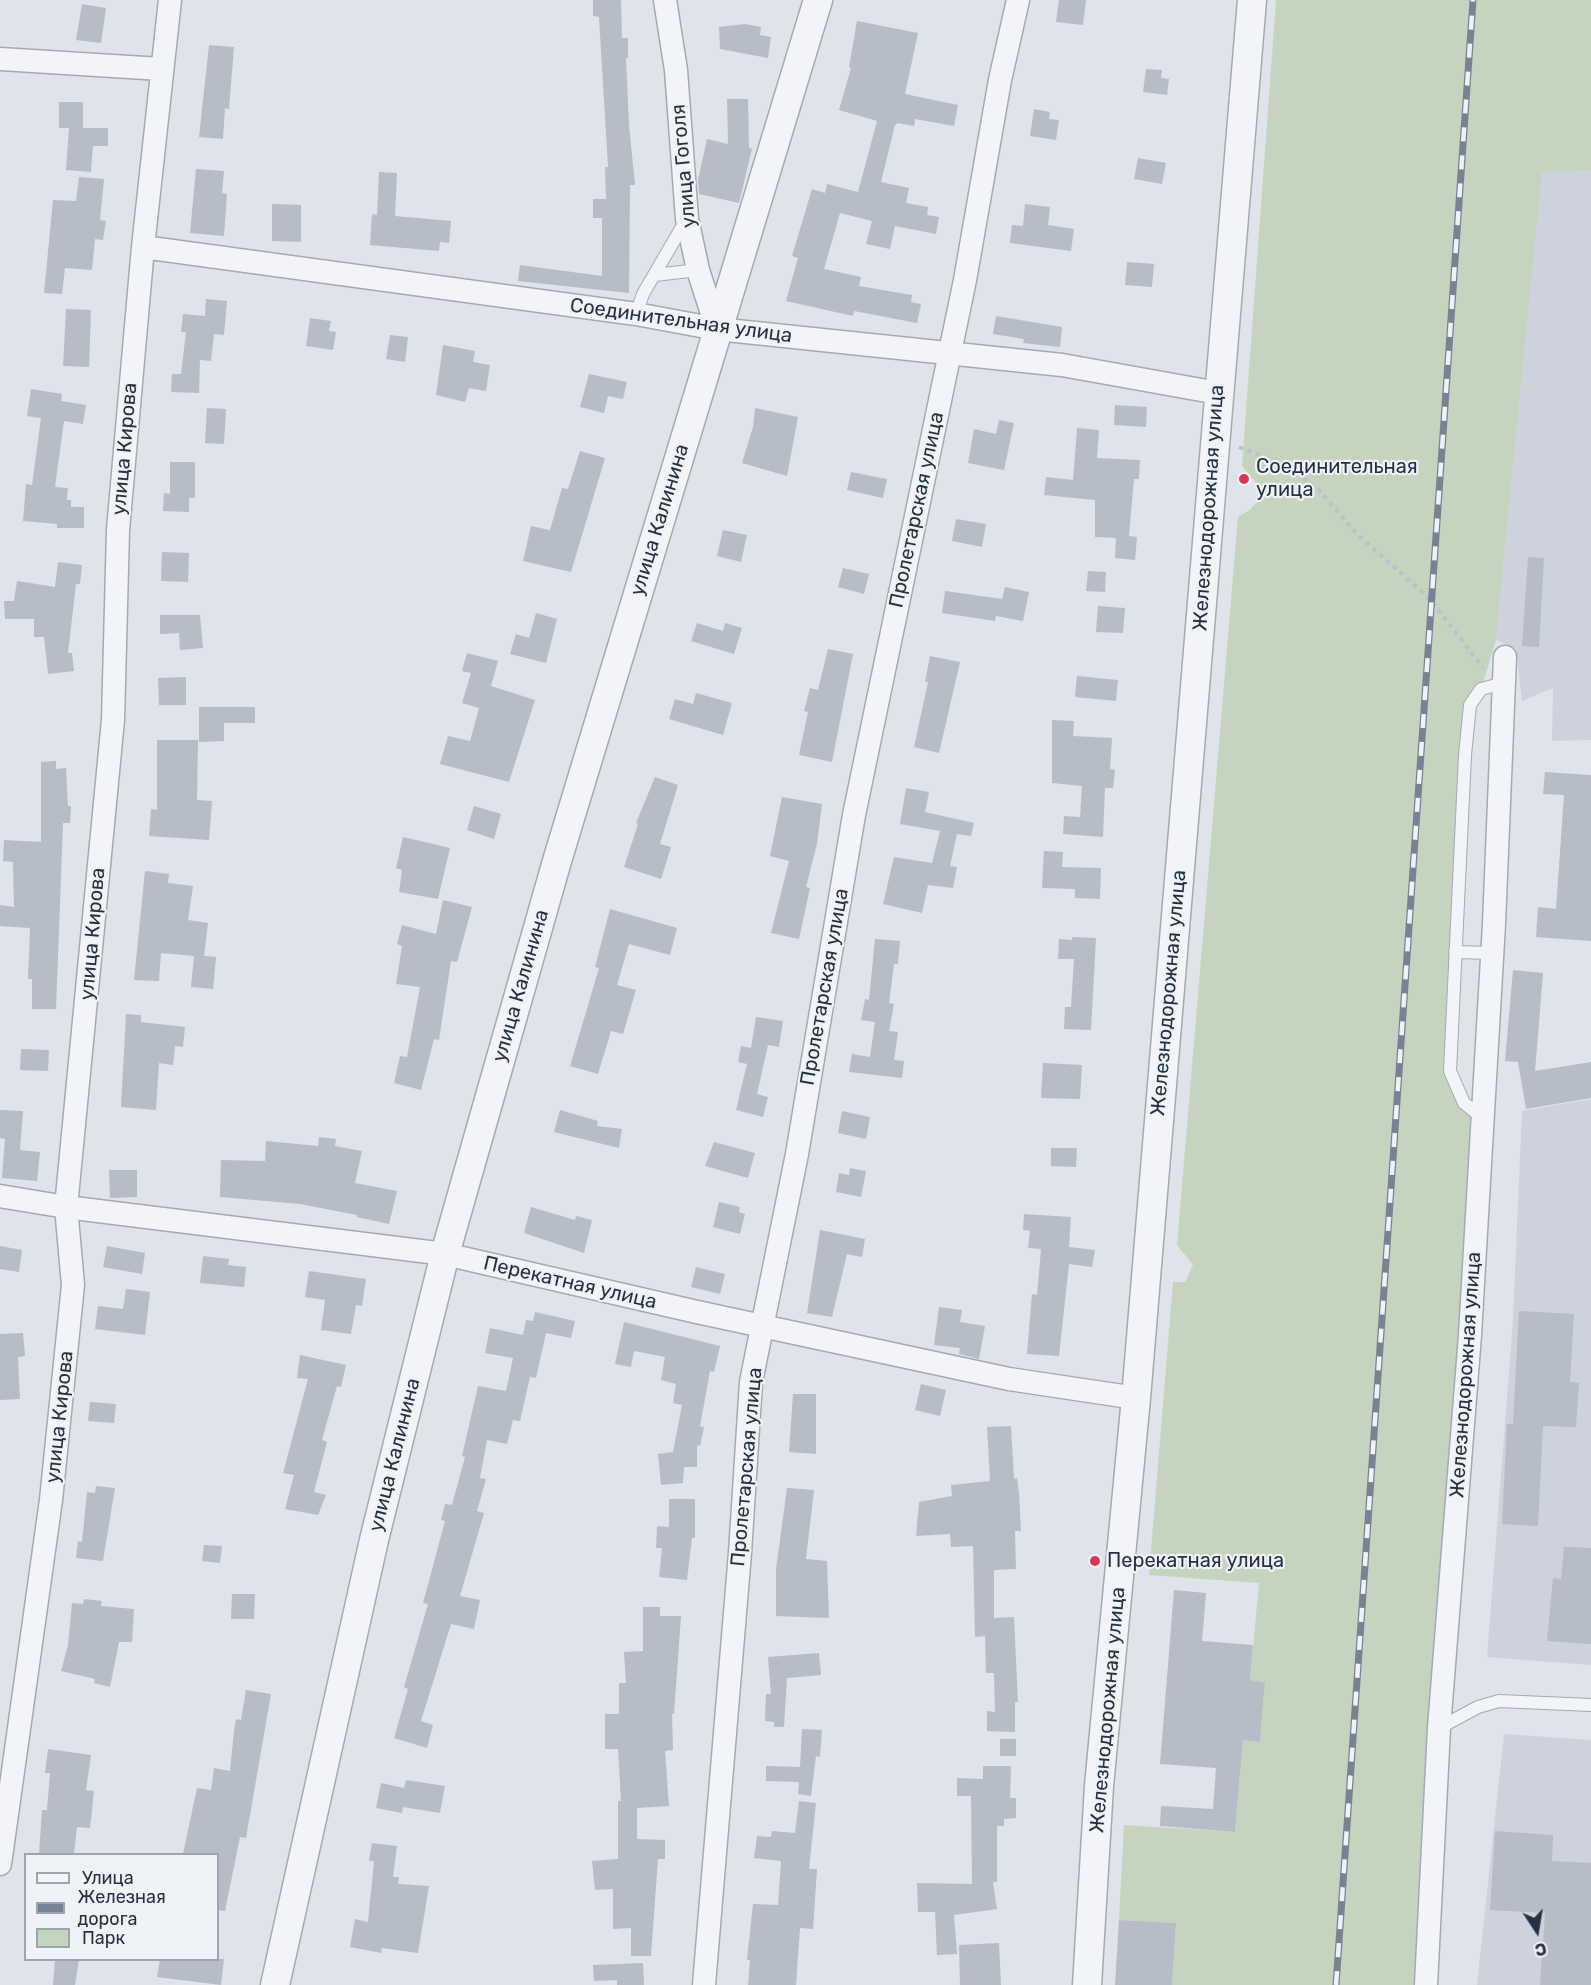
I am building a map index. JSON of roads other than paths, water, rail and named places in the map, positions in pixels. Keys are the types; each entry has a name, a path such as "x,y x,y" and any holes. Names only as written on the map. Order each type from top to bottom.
{"street":[{"name":"улица Кирова","path":"0,1864 51,1500 73,1285 66,1207 113,720 118,530 143,247 170,0"},
{"name":"улица Гоголя","path":"666,0 676,70 687,219 698,270 717,329"},
{"name":"улица Калинина","path":"275,1985 374,1540 445,1254 560,849 818,0"},
{"name":"Пролетарская улица","path":"704,1985 740,1553 751,1383 799,1143 854,815 966,280 1000,80 1018,0"},
{"name":"Железнодорожная улица","path":"1088,1985 1100,1775 1136,1398 1252,0"},
{"path":"0,59 161,69"},
{"name":"Соединительная улица","path":"143,247 636,314 717,329 1062,365 1218,393"},
{"name":"Железнодорожная улица","path":"1426,1985 1439,1728 1470,1335 1483,1118 1492,953 1500,684 1505,657"},
{"name":"Перекатная улица","path":"0,1196 66,1207 445,1254 1009,1379 1136,1398"}],"lane":[{"path":"636,314 643,294 687,219"},
{"path":"655,274 698,270"},
{"path":"1483,1118 1464,1103 1450,1071 1470,705 1481,689 1500,684"},
{"path":"1455,952 1492,953"},
{"path":"1439,1728 1478,1707 1499,1701 1591,1705"}],"railway":[{"path":"1336,1985 1473,0"}],"place":[{"name":"Соединительная улица","path":"1244,479"},
{"name":"Перекатная улица","path":"1095,1561"}]}
